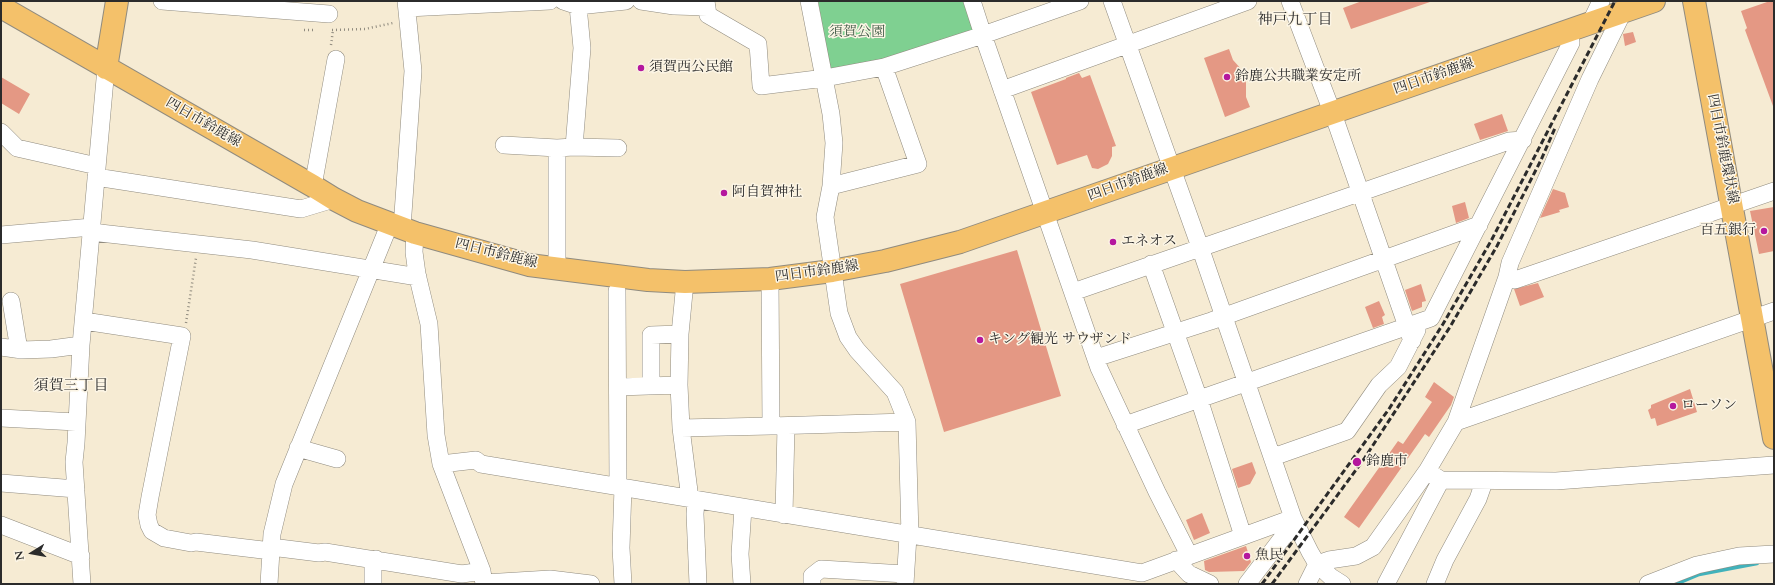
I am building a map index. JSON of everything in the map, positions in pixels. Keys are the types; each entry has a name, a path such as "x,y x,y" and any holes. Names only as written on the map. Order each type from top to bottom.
{"main road":[{"path":"106,68 117,1"},
{"name":"四日市鈴鹿線","path":"1,7 334,200 357,211 403,228 529,265 648,280 685,282 770,279 832,271 885,261 960,242 1332,112 1590,24 1626,6 1654,1"},
{"name":"四日市鈴鹿環状線","path":"1694,1 1733,206 1774,438"}],"street":[{"path":"162,1 327,22"},
{"path":"483,580 441,464 436,435 429,324 414,252 403,228 413,71 407,10 550,1"},
{"path":"557,268 565,148 576,98 579,95 582,48 571,4 626,1"},
{"path":"640,1 674,6 707,8 758,44 761,86 825,78 884,67 983,35 1080,1"},
{"path":"809,1 825,78 834,143 832,186 825,217 839,313 845,331 857,350 895,392 907,422 910,536 905,579 821,569 812,576 812,584"},
{"path":"972,1 1096,358 1189,574 1210,584"},
{"path":"1112,1 1172,168 1295,522 1318,564 1331,577 1342,584"},
{"path":"1002,90 1248,1"},
{"path":"1273,456 1347,431 1379,385 1398,367 1413,330 1384,260 1332,112 1290,1"},
{"path":"1590,24 1601,1"},
{"path":"1386,584 1456,422 1507,277 1510,263 1590,79 1626,6"},
{"path":"1125,425 1246,382 1413,330 1431,318 1523,140 1571,43 1570,31"},
{"path":"312,186 336,59"},
{"path":"832,186 918,164 884,67"},
{"path":"82,584 74,462 81,345 106,68"},
{"path":"1,132 17,148 97,172 301,209 334,200"},
{"path":"1073,292 1509,141 1523,140"},
{"path":"504,145 565,148 618,148"},
{"path":"1507,277 1515,280 1774,191"},
{"path":"1096,358 1223,316 1479,225"},
{"path":"269,584 272,534 284,484 371,270 403,228"},
{"path":"1,235 92,230 252,250 418,277"},
{"path":"1151,264 1199,399 1243,536"},
{"path":"770,279 784,515"},
{"path":"685,282 680,334 678,384 682,428 693,499 698,584"},
{"path":"617,291 621,548 623,584"},
{"path":"10,301 19,350"},
{"path":"1456,422 1774,311"},
{"path":"84,321 182,336 157,456 147,515 148,525 152,531 164,538 191,543 196,542 319,553 324,552 376,559 462,574 483,580 550,579 591,584"},
{"path":"651,385 651,335 680,334"},
{"path":"1,347 19,350 51,349 81,345"},
{"path":"618,387 678,384"},
{"path":"1,418 76,422"},
{"path":"682,428 907,422"},
{"path":"298,448 337,459"},
{"path":"441,464 476,460 481,464 910,536 1142,573 1243,536 1295,522"},
{"path":"1434,475 1484,482 1556,481 1774,465"},
{"path":"1307,584 1318,564 1329,560 1356,556 1373,547 1434,475"},
{"path":"1435,584 1445,560 1478,499 1484,482"},
{"path":"1,483 76,489"},
{"path":"742,584 740,554 743,508"},
{"path":"1247,584 1295,522"},
{"path":"1,525 80,556"},
{"path":"1648,584 1697,565 1739,556 1774,554"},
{"path":"374,584 373,567 376,559"}],"path":[{"path":"327,22 365,29 407,10"},
{"path":"304,30 319,30"},
{"path":"182,336 185,331 198,244"}],"green space":[{"name":"須賀公園","path":"818,1 967,1 975,26 972,34 897,57 833,71 829,65"}],"building":[{"path":"1362,1 1430,2 1351,29 1343,8"},
{"path":"1774,1 1774,106 1745,30 1747,28 1741,11"},
{"path":"1633,32 1636,42 1625,46 1623,34"},
{"name":"鈴鹿公共職業安定所","path":"1229,49 1233,60 1242,70 1246,83 1246,97 1250,107 1225,117 1204,58"},
{"path":"1079,73 1082,78 1090,75 1116,146 1112,147 1112,156 1108,164 1098,169 1092,168 1087,155 1057,165 1031,92"},
{"path":"1,77 30,94 19,114 1,103"},
{"path":"1502,114 1508,131 1480,140 1474,124"},
{"path":"1553,189 1565,193 1569,207 1559,210 1560,212 1540,218"},
{"path":"1465,202 1469,218 1456,223 1452,206"},
{"name":"百五銀行","path":"1774,207 1774,251 1759,254 1750,211"},
{"name":"キング観光 サウザンド","path":"1017,250 1061,396 944,432 900,284"},
{"path":"1538,283 1544,297 1520,306 1514,289"},
{"path":"1421,284 1426,301 1422,302 1422,307 1412,311 1405,290"},
{"path":"1379,301 1385,315 1382,317 1384,324 1373,328 1365,307"},
{"path":"1434,382 1454,397 1451,405 1429,437 1425,434 1359,528 1344,517 1398,441 1403,444 1432,402 1425,397"},
{"name":"ローソン","path":"1690,389 1697,412 1657,426 1655,418 1651,419 1648,410 1651,408 1651,405"},
{"path":"1252,462 1256,473 1250,484 1238,488 1232,469"},
{"path":"1202,513 1210,533 1194,540 1186,520"},
{"path":"1246,546 1251,562 1244,571 1209,572 1205,570 1204,561"}],"waterway":[{"path":"1675,584 1699,574 1757,563"}],"railway":[{"path":"1262,584 1389,409 1443,324 1491,241 1615,1"},
{"path":"1272,584 1364,459 1450,327 1497,246 1541,160 1555,128"}],"place":[{"name":"須賀西公民館","path":"641,68"},
{"name":"鈴鹿公共職業安定所","path":"1227,77"},
{"name":"阿自賀神社","path":"724,193"},
{"name":"百五銀行","path":"1764,231"},
{"name":"エネオス","path":"1113,242"},
{"name":"キング観光 サウザンド","path":"980,340"},
{"name":"ローソン","path":"1673,406"},
{"name":"鈴鹿市","path":"1357,462"},
{"name":"魚民","path":"1247,556"}],"district":[{"name":"神戸九丁目","path":"1295,21"},
{"name":"須賀三丁目","path":"71,387"}]}
